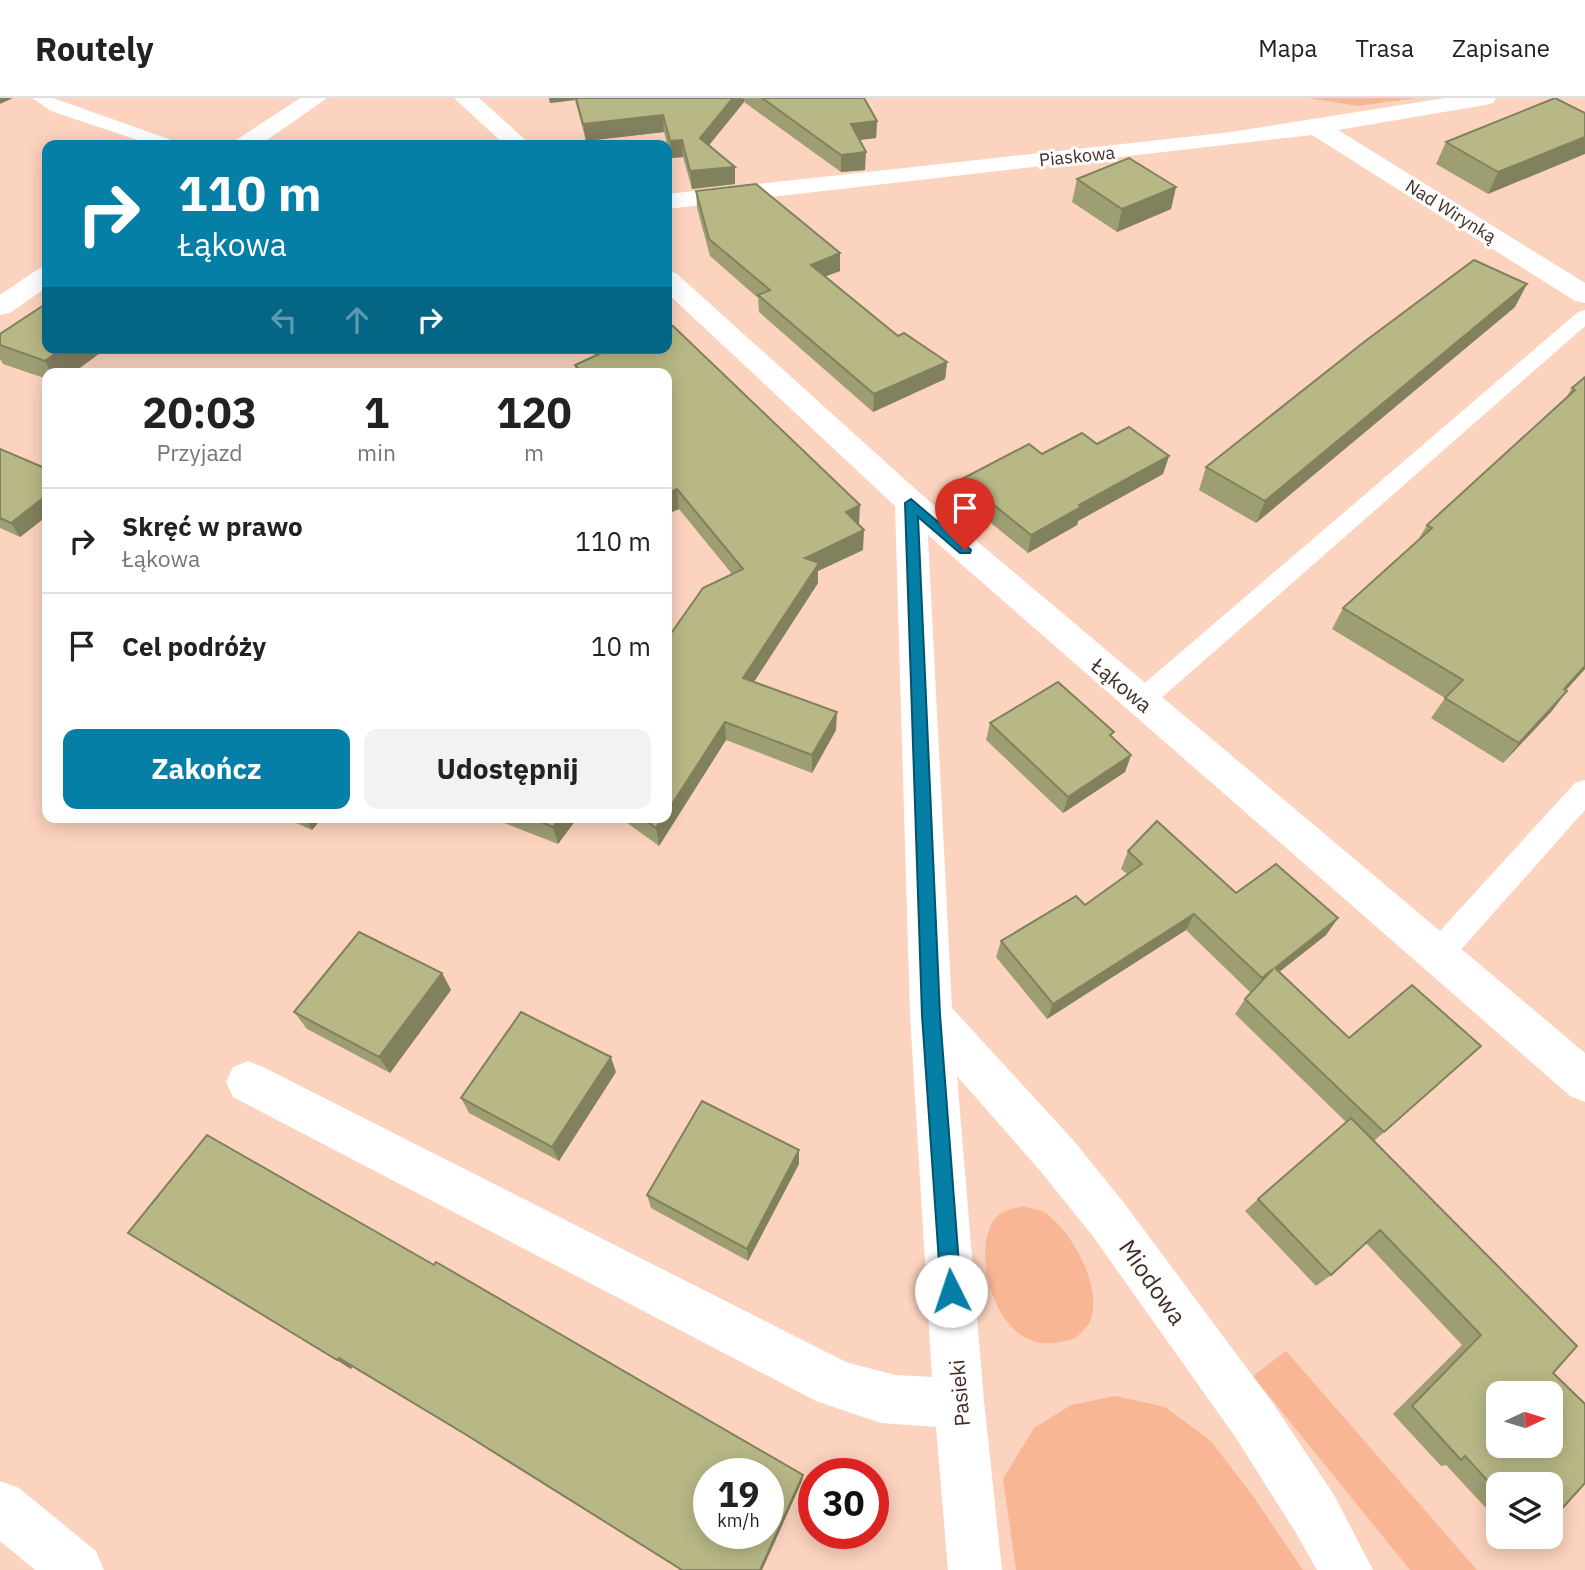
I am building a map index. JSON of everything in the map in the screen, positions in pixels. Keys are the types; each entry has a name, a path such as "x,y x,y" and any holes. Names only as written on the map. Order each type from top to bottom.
{"street":[{"path":"252,140 316,98"},
{"path":"465,98 513,140"},
{"name":"Piaskowa","path":"672,201 1316,127 1485,98"},
{"name":"Nad Wirynką","path":"1316,127 1585,295"},
{"path":"0,307 42,278"},
{"name":"Łąkowa","path":"672,284 911,503 1585,1081"},
{"name":"Pasieki","path":"911,503 931,1015 959,1401 975,1570"},
{"name":"Miodowa","path":"931,1015 1058,1157 1108,1219 1254,1420 1315,1514 1346,1570"},
{"path":"248,1083 834,1383 872,1398 912,1404 959,1401"},
{"path":"0,1507 77,1570"}],"lane":[{"path":"40,98 57,107 153,140"},
{"path":"1140,701 1585,316"},
{"path":"1438,954 1585,791"}],"shaded area":[{"path":"1309,98 1416,98 1358,106"},
{"path":"1023,1206 1044,1212 1054,1220 1074,1245 1088,1275 1092,1290 1091,1318 1077,1337 1072,1339 1036,1342 1016,1331 1002,1313 991,1291 986,1267 986,1243 991,1224 1003,1212"},
{"path":"1286,1351 1477,1570 1410,1570 1253,1376"},
{"path":"1116,1396 1165,1407 1211,1441 1255,1499 1303,1570 1016,1570 1003,1479 1034,1428 1071,1405"}],"building":[{"path":"576,98 733,98 700,138 735,167 690,171 682,140 670,140 663,115 583,124"},
{"path":"762,98 864,98 877,121 851,124 866,152 841,155"},
{"path":"1555,98 1585,113 1585,137 1498,172 1446,142"},
{"path":"1129,158 1176,187 1122,209 1077,179"},
{"path":"756,184 840,253 811,265 898,336 904,333 947,362 874,394 758,295 770,290 709,239 696,191"},
{"path":"1474,260 1527,284 1265,501 1206,467 1364,342"},
{"path":"42,306 42,354 55,354 45,361 0,345 0,334"},
{"path":"672,326 860,505 846,512 864,530 805,558 819,563 743,678 837,712 812,755 725,722 672,804 672,632 703,588 743,569 677,489 672,491 672,368 578,368 575,365 599,354 672,354"},
{"path":"1585,377 1585,666 1564,689 1567,691 1519,743 1445,698 1463,680 1343,608 1432,528 1427,525 1575,390 1572,388"},
{"path":"1129,427 1169,456 1079,505 1081,507 1031,535 962,479 1029,444 1042,454 1082,433 1097,444"},
{"path":"0,449 42,467 42,499 11,523 0,518"},
{"path":"1058,682 1114,732 1110,735 1131,755 1068,797 990,723"},
{"path":"1157,821 1236,893 1276,864 1338,918 1275,968 1349,1038 1412,985 1481,1046 1384,1132 1245,999 1273,969 1262,978 1194,914 1053,1004 1001,941 1076,896 1085,905 1142,864 1128,851"},
{"path":"359,932 442,973 379,1057 294,1012"},
{"path":"521,1012 611,1057 552,1147 461,1098"},
{"path":"702,1101 799,1150 747,1249 647,1195"},
{"path":"1351,1118 1577,1346 1553,1373 1561,1381 1486,1381 1486,1458 1563,1458 1563,1383 1585,1404 1585,1483 1563,1508 1563,1472 1486,1472 1486,1479 1465,1456 1461,1460 1412,1406 1481,1335 1380,1230 1331,1275 1258,1199"},
{"path":"207,1135 434,1265 436,1262 774,1458 693,1458 693,1549 770,1549 760,1570 682,1570 465,1434 339,1358 337,1360 128,1233"},
{"path":"784,1464 798,1472 798,1486 784,1517"}],"route":[{"path":"951,1291 931,1015 911,503 965,550"}]}
